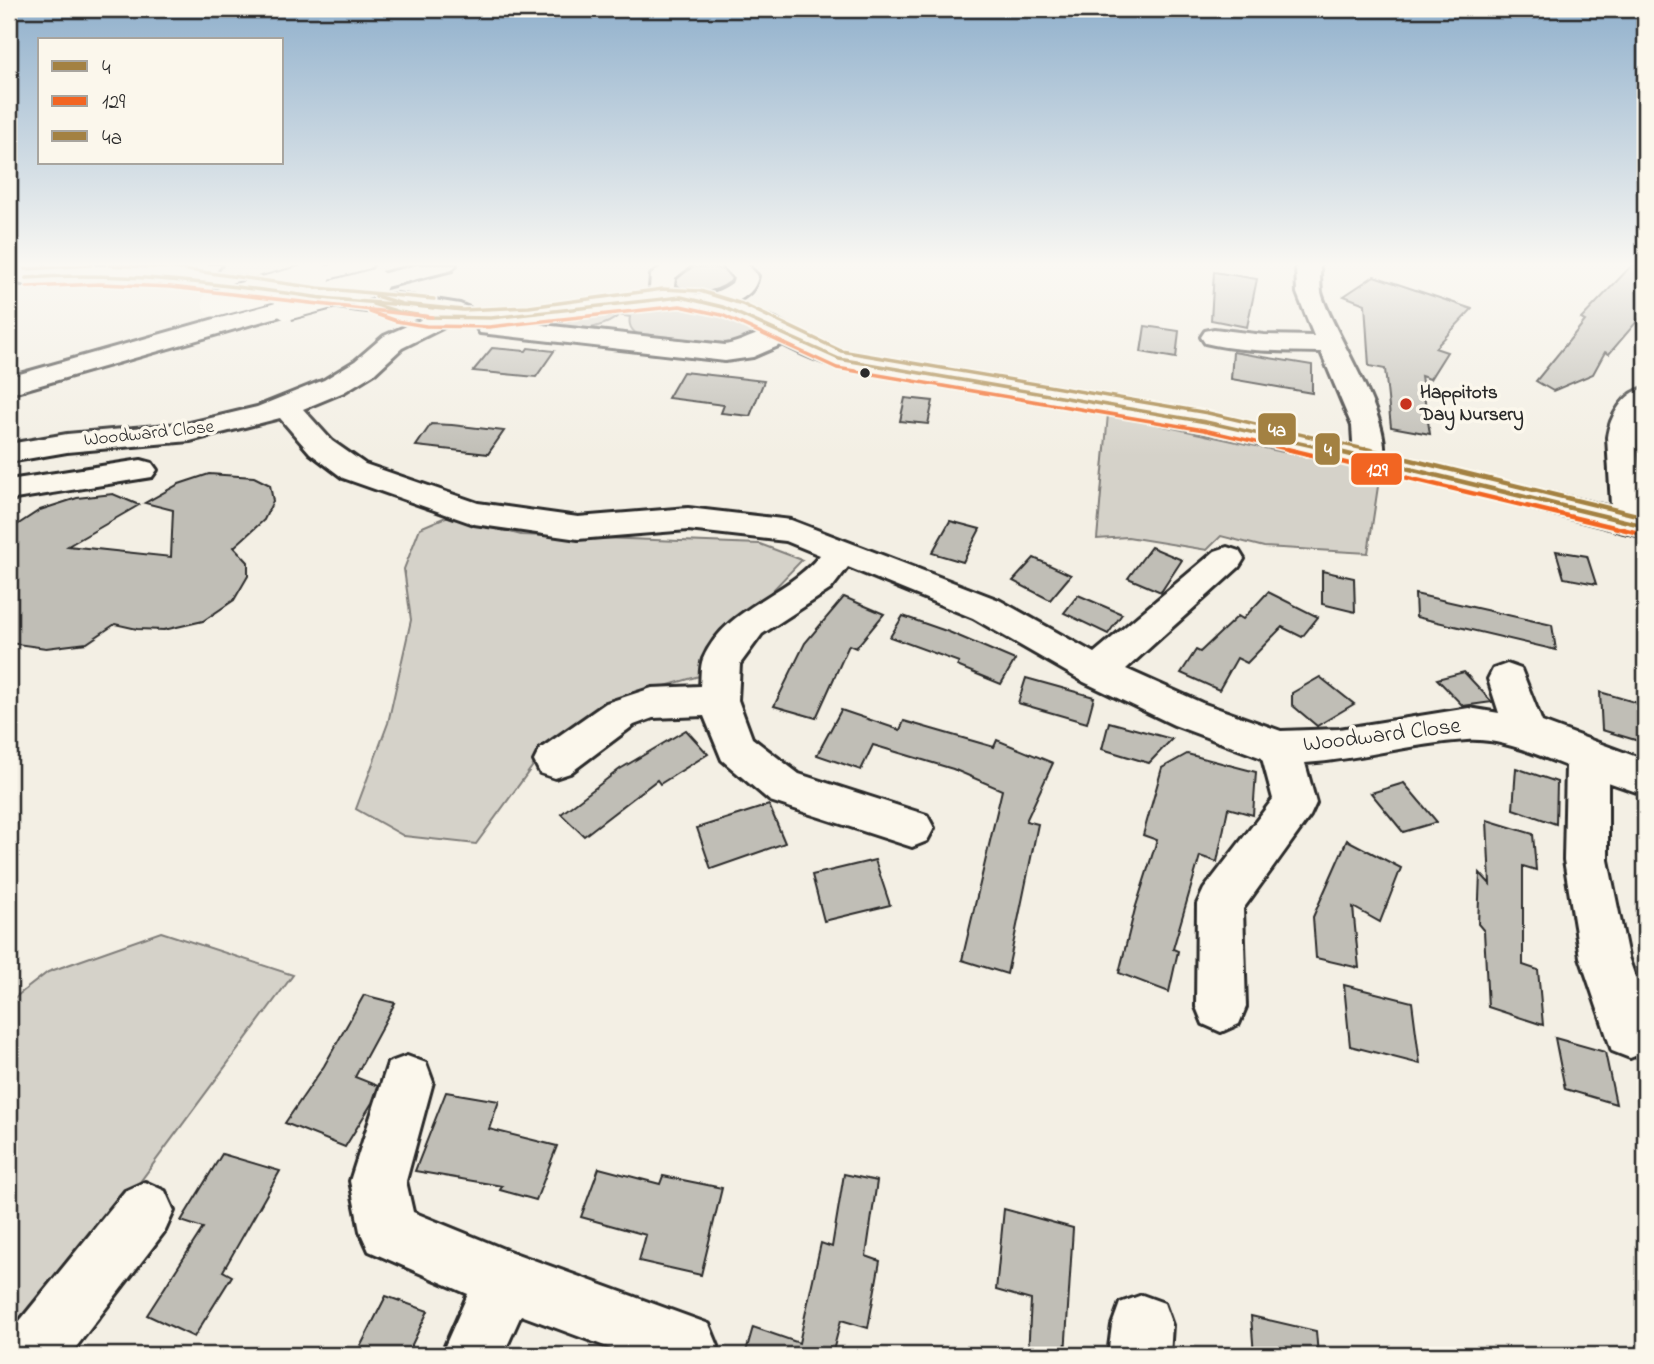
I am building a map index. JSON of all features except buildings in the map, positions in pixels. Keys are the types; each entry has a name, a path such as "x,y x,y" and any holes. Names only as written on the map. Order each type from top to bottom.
{"main road":[{"path":"9,361 124,329"},
{"path":"9,386 210,329"},
{"path":"393,342 397,329"},
{"name":"Woodward Close","path":"9,453 57,445 190,432 287,408 350,377 393,342 437,329"},
{"path":"594,329 614,330 733,353 774,330"},
{"path":"771,329 811,350 839,359 1114,404 1369,457 1633,518 1623,482 1623,428 1636,405 1645,396"},
{"path":"1324,329 1367,426 1369,457"},
{"path":"1214,337 1264,343 1331,344"},
{"name":"Woodward Close","path":"287,408 321,447 354,471 474,513 578,528 688,519 791,531 986,609 1097,672 1188,714 1280,748 1339,745 1469,724 1526,733 1645,778"},
{"path":"106,475 119,439"},
{"path":"9,490 141,470"},
{"path":"842,551 819,580 749,625 721,661 718,700 736,748 785,788 912,828"},
{"path":"1097,672 1227,559"},
{"path":"1507,679 1526,733"},
{"path":"555,761 620,714 652,702 718,700"},
{"name":"Woodward Close","path":"1221,1007 1220,904 1295,803 1280,748"},
{"path":"1587,755 1586,860 1604,957 1630,1033"},
{"path":"407,1082 378,1181 389,1231 506,1280 687,1346"},
{"path":"32,1355 145,1211"},
{"path":"472,1355 506,1280"}],"shaded area":[{"path":"497,329 587,329 551,332"},
{"path":"632,329 748,329 756,336 743,347 649,339"},
{"path":"1108,414 1380,473 1368,553 1264,547 1221,536 1207,550 1128,537 1097,539"},
{"path":"448,516 521,535 760,544 802,560 710,655 706,674 618,700 540,756 476,844 404,836 356,809 388,723 411,620 404,569 420,528"},
{"path":"161,932 293,975 12,1355 9,1355 9,1002 48,972"}],"transit line":[{"name":"129","path":"752,329 837,368 1204,430 1643,534"},
{"name":"4","path":"770,329 839,359 1206,422 1395,464 1645,526"},
{"name":"4a","path":"792,329 841,351 1208,413 1645,517"}],"place":[{"name":"Happitots Day Nursery","path":"1406,404"}]}
